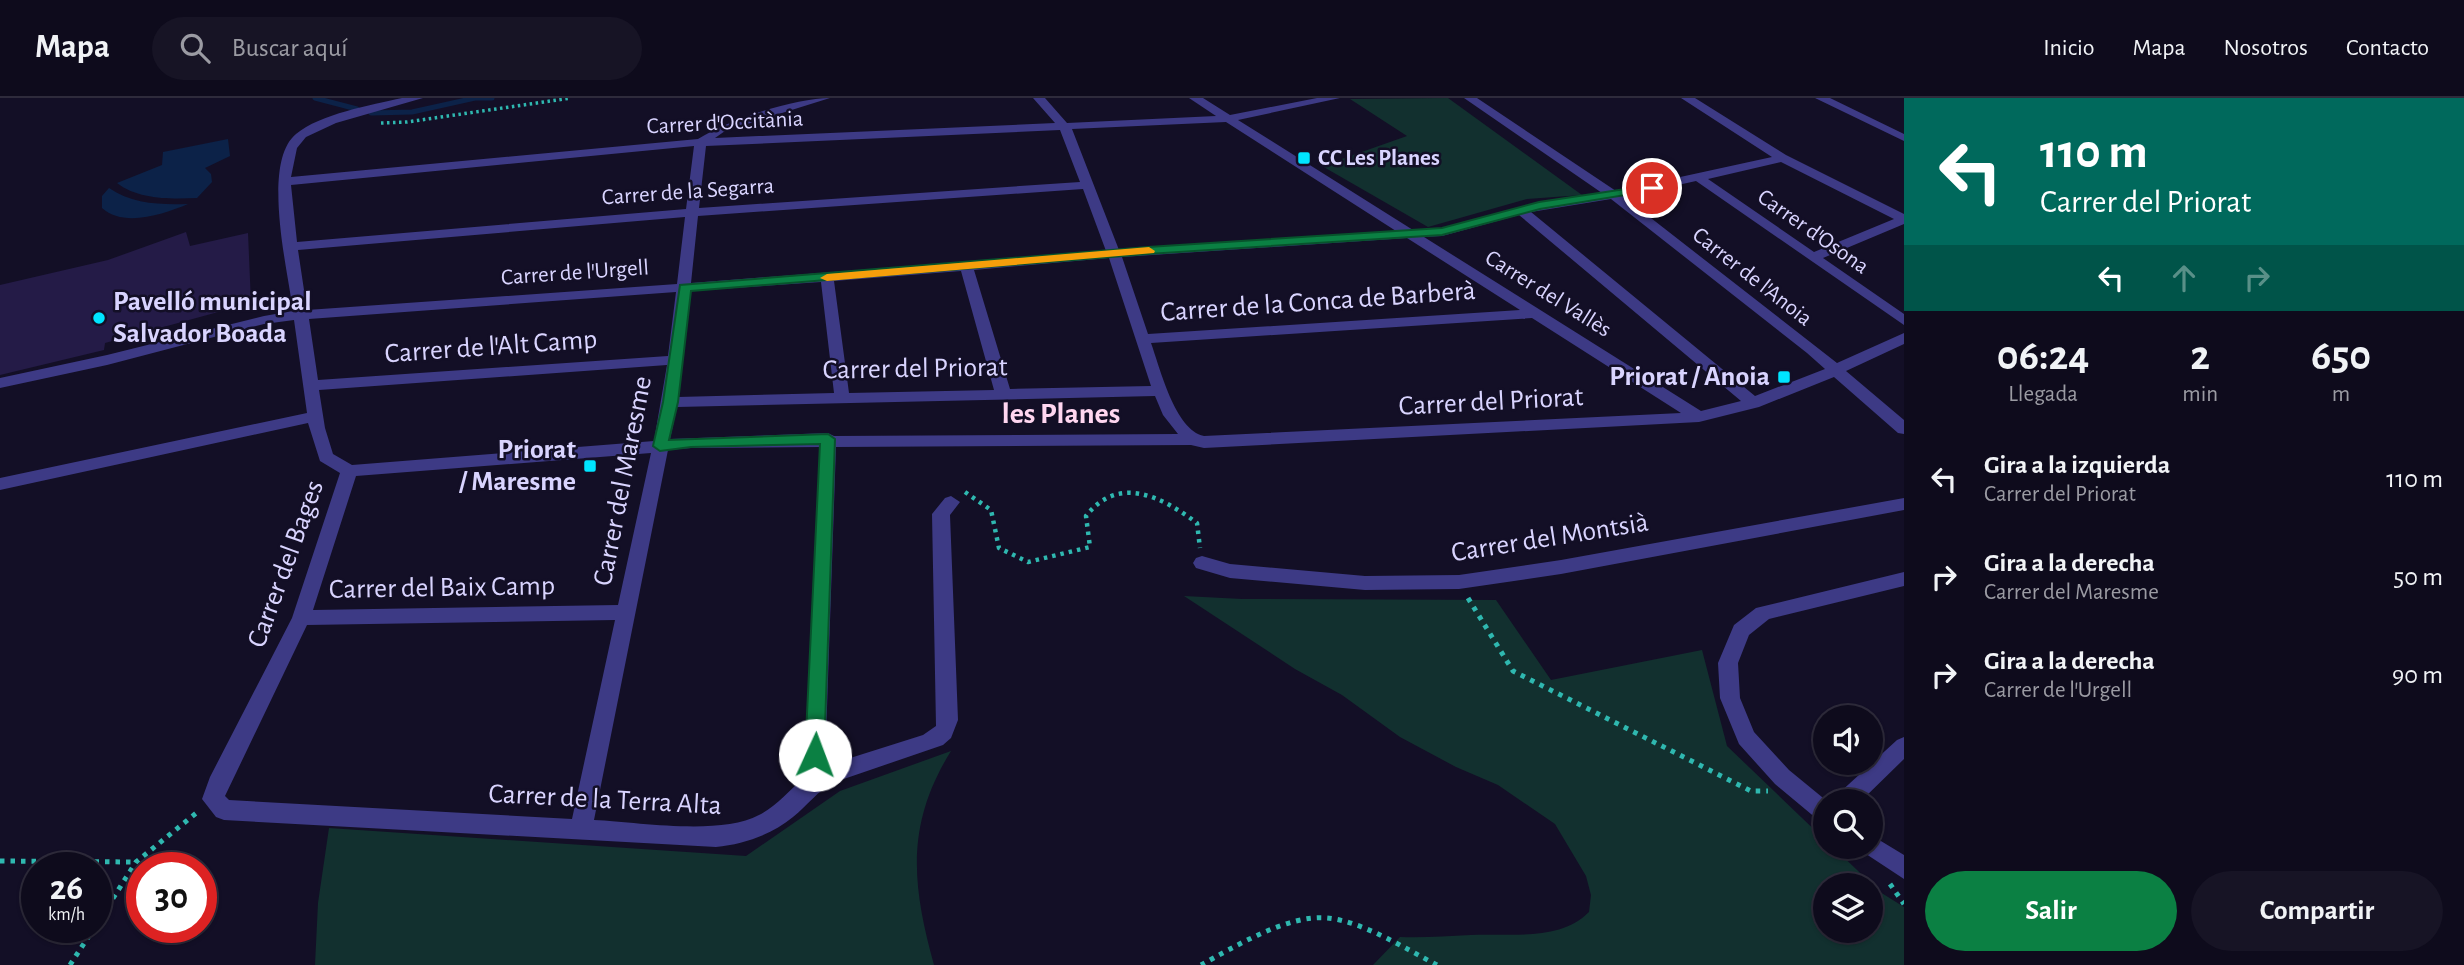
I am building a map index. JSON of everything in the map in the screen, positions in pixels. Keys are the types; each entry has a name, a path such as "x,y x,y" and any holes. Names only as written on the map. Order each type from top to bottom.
{"street":[{"path":"342,118 375,107 418,98"},
{"path":"700,143 721,129 824,98"},
{"path":"1039,98 1065,127 1114,254 1160,391 1171,415 1191,439"},
{"name":"Carrer del Vallès","path":"1195,98 1699,417"},
{"name":"Carrer d'Occitània","path":"285,182 700,143 1228,119 1334,98"},
{"name":"Carrer de l'Anoia","path":"1470,98 1613,195 1835,370 1904,429"},
{"path":"1687,98 1782,158 1904,219"},
{"path":"1821,98 1904,138"},
{"name":"Carrer del Bages","path":"213,799 300,618 349,471 326,457 316,416 299,315 293,246 284,196 296,139 314,128 342,118"},
{"name":"Carrer del Maresme","path":"580,828 670,402 700,143"},
{"name":"Carrer de l'Urgell","path":"0,383 107,360 264,320 299,315 1442,232 1521,210 1699,178 1782,158"},
{"name":"Carrer d'Osona","path":"1699,178 1904,321"},
{"name":"Carrer de la Segarra","path":"293,246 694,212 1088,185"},
{"path":"1521,210 1753,403"},
{"path":"1814,257 1904,219"},
{"path":"966,267 1003,393"},
{"path":"827,278 842,397"},
{"name":"Carrer de la Conca de Barberà","path":"1144,340 1537,313"},
{"name":"Carrer del Priorat","path":"828,439 1218,441 1699,417 1753,403 1835,370 1904,338"},
{"name":"Carrer de l'Alt Camp","path":"310,386 675,360"},
{"name":"Carrer del Priorat","path":"670,402 1160,391"},
{"path":"0,484 316,416"},
{"path":"349,471 703,442 828,439 814,782"},
{"name":"Carrer de la Terra Alta","path":"213,799 224,810 736,836 771,820 814,782 830,774 928,743 940,738 946,731 948,720 941,513 954,495"},
{"name":"Carrer del Montsià","path":"1202,563 1230,571 1365,583 1459,582 1549,569 1904,504"},
{"path":"1813,802 1790,783 1746,738 1730,698 1728,663 1741,630 1763,613 1904,579"},
{"name":"Carrer del Baix Camp","path":"300,618 626,612"},
{"path":"1859,789 1904,746"},
{"path":"1883,853 1904,868"}],"path":[{"path":"342,118 382,123 407,122 571,98"},
{"path":"954,495 970,493 991,510 999,548 1028,562 1090,547 1086,516 1104,497 1137,493 1171,503 1197,523 1202,563"},
{"path":"1459,582 1513,671 1751,791 1768,791 1790,783"},
{"path":"148,852 213,799"},
{"path":"0,860 126,862"},
{"path":"112,899 126,878"},
{"path":"1201,965 1270,932 1304,920 1326,918 1354,926 1437,965"},
{"path":"70,965 84,943"}],"green space":[{"path":"1448,98 1582,195 1527,199 1428,227 1322,166 1407,136 1350,99"},
{"path":"1184,596 1242,599 1496,600 1551,680 1702,650 1727,746 1813,828 1813,859 1846,859 1860,873 1813,873 1813,943 1883,943 1883,894 1904,907 1904,965 1373,965 1400,937 1533,934 1563,928 1577,922 1589,912 1591,895 1586,876 1555,824 1498,785 1456,767 1400,737 1342,695 1295,669"},
{"path":"951,751 926,804 917,856 921,908 934,965 315,965 318,903 329,828 746,856 840,791"}],"water":[{"path":"228,139 230,156 205,168 211,174 212,182 197,198 145,195 135,193 117,183 162,165 163,152"},
{"path":"109,188 137,200 157,204 188,204 156,215 121,217 102,208 102,196"}],"building":[{"name":"Pavelló municipal Salvador Boada","path":"186,232 190,246 248,233 251,303 105,343 104,350 0,375 0,285 108,260"}],"waterway":[{"path":"315,98 357,109"},
{"path":"371,113 412,112 475,98 492,98"}],"slow traffic":[{"path":"827,278 1149,251"}],"place":[{"name":"CC Les Planes","path":"1304,158"},
{"name":"Pavelló municipal Salvador Boada","path":"99,318"},
{"name":"Priorat / Anoia","path":"1784,377"},
{"name":"Priorat / Maresme","path":"590,466"}],"district":[{"name":"les Planes","path":"1061,414"}],"route":[{"path":"815,755 828,439 691,442 660,446 670,402 685,288 1148,251 1442,232 1539,206 1652,188"}]}
